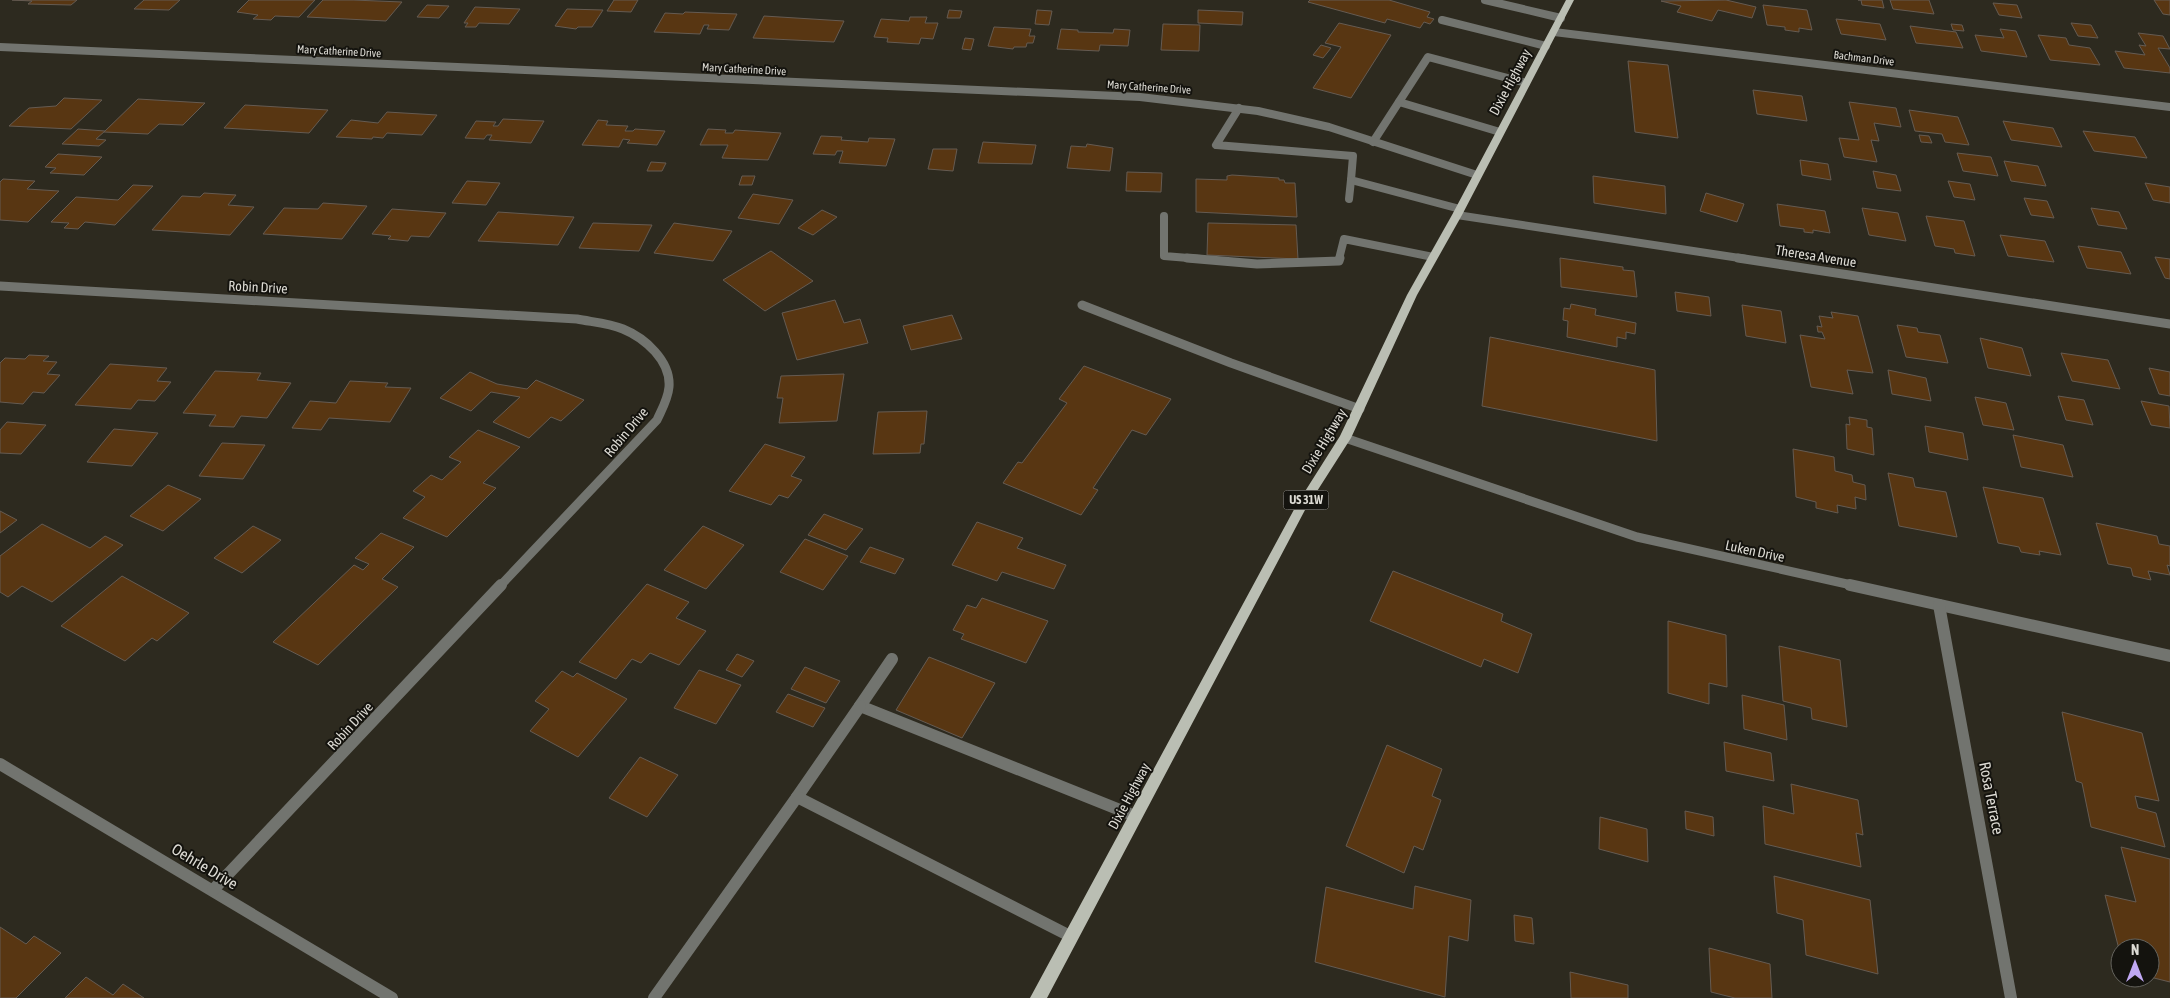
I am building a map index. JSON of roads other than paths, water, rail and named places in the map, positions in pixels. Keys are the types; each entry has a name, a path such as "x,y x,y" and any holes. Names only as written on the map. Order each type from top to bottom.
{"main road":[{"name":"Dixie Highway","path":"1038,998 1301,507 1345,438 1412,296 1459,212 1570,0"}],"street":[{"path":"1485,0 1561,18"},
{"path":"1442,20 1546,46"},
{"name":"Bachman Drive","path":"1554,32 2170,107"},
{"name":"Mary Catherine Drive","path":"0,47 1140,97 1239,108 1329,127 1477,176"},
{"path":"1373,142 1428,57 1526,83"},
{"path":"1399,102 1500,132"},
{"path":"1239,108 1216,145 1353,156 1349,199"},
{"name":"Theresa Avenue","path":"1351,180 1459,212 2170,324"},
{"path":"1164,216 1164,256 1257,264 1339,261 1344,239 1433,258"},
{"name":"Robin Drive","path":"0,286 577,319 622,329 649,345 662,359 669,381 667,398 657,420 213,890"},
{"path":"1082,305 1231,363 1360,409"},
{"name":"Luken Drive","path":"1345,438 1637,537 2170,656"},
{"name":"Rosa Terrace","path":"1939,605 2011,998"},
{"path":"654,998 798,797 892,659"},
{"path":"860,706 1135,816"},
{"name":"Oehrle Drive","path":"0,764 392,998"},
{"path":"798,797 1070,936"}]}
